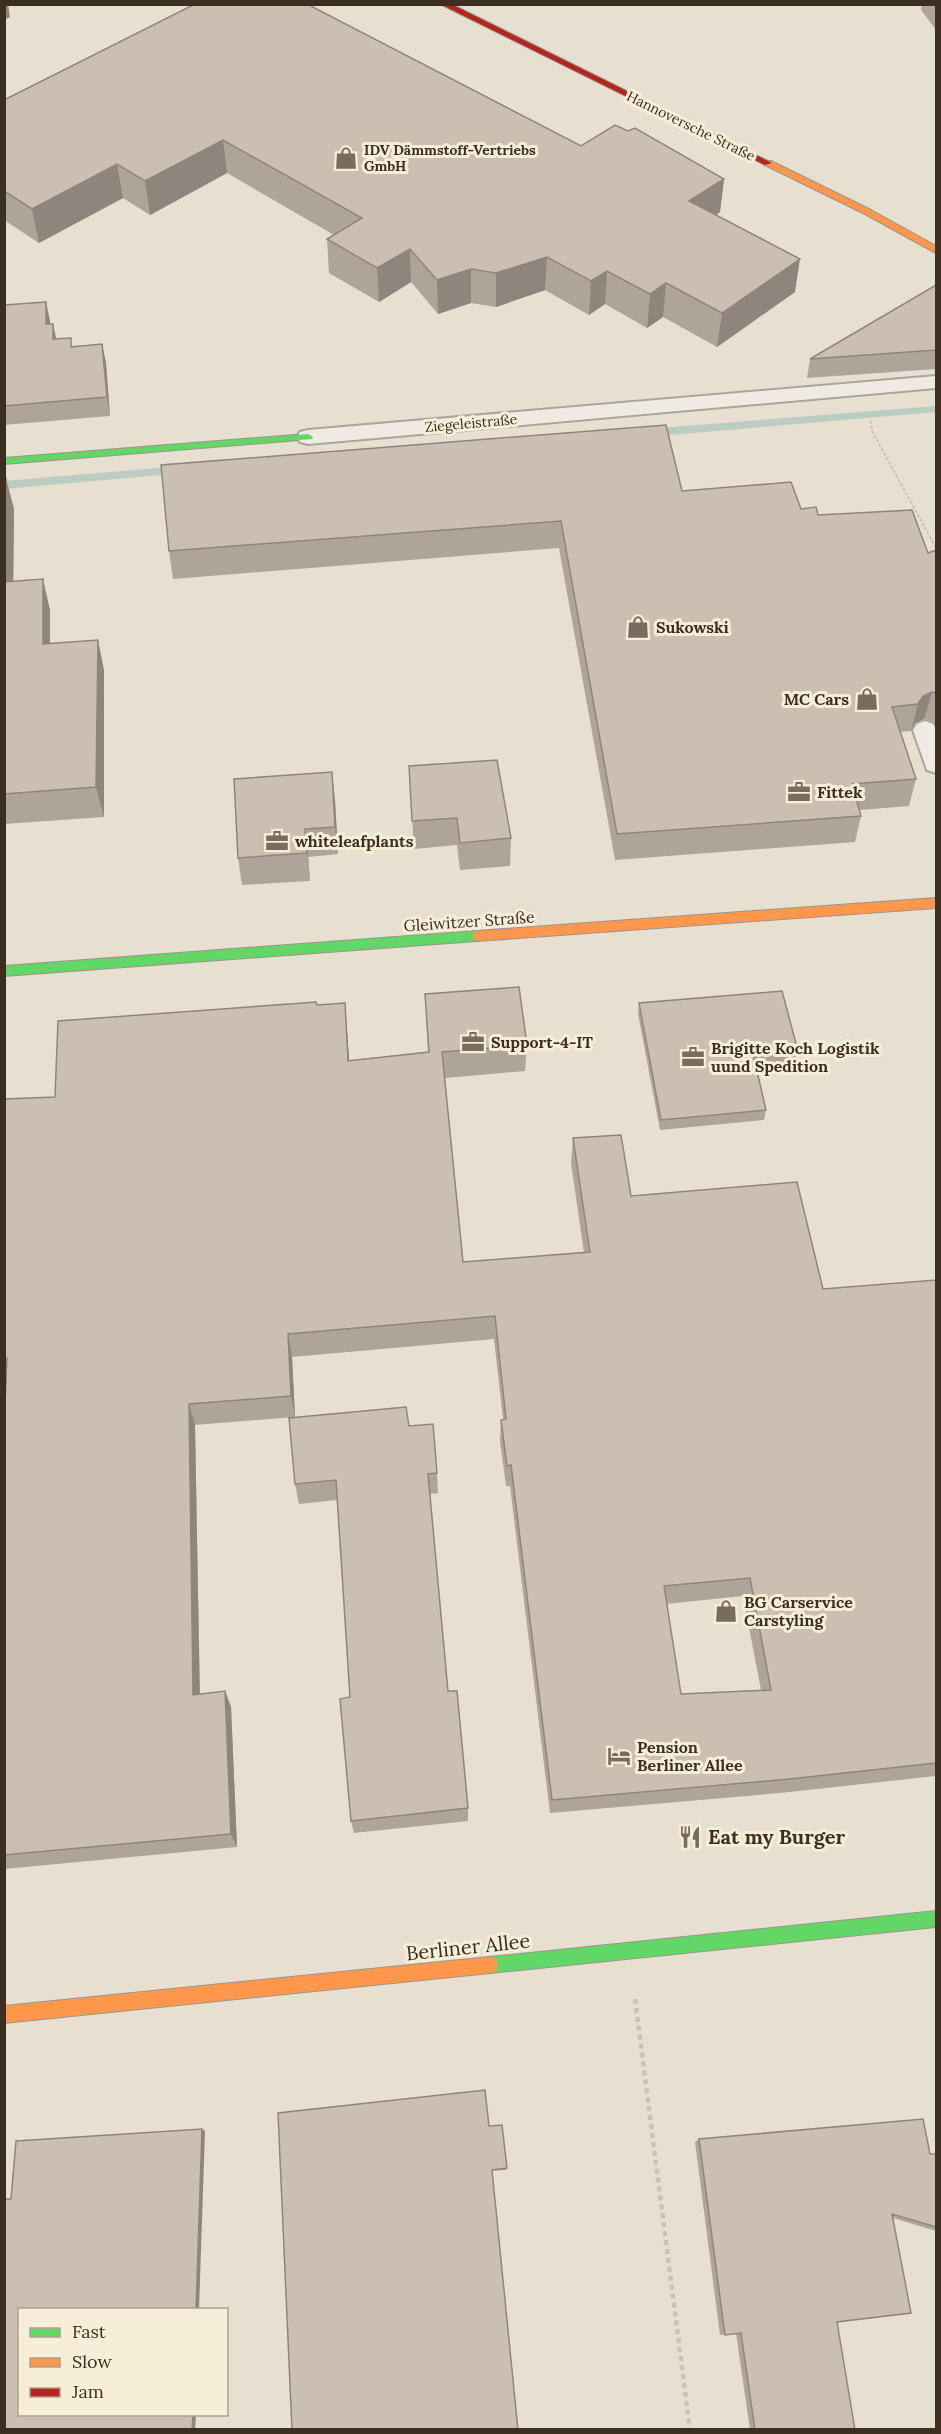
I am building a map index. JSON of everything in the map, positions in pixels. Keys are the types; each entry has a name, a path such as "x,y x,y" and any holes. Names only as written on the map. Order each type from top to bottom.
{"street":[{"name":"Hannoversche Straße","path":"444,4 868,212 936,250"},
{"name":"Ziegeleistraße","path":"4,461 308,437"},
{"name":"Gleiwitzer Straße","path":"4,971 936,903"},
{"name":"Berliner Allee","path":"4,2015 936,1919"}],"lane":[{"name":"Ziegeleistraße","path":"308,437 936,382"},
{"path":"925,730 936,764"}],"path":[{"path":"871,421 872,431 936,548"},
{"path":"629,1950 690,2430"}],"building":[{"path":"195,4 307,4 581,146 615,125 628,131 635,128 724,179 689,201 800,259 722,313 666,283 650,294 607,271 591,281 547,257 496,273 471,269 437,280 410,249 377,268 327,239 362,218 223,140 145,181 117,164 32,209 4,191 4,100"},
{"path":"936,285 936,350 810,359"},
{"path":"46,302 46,324 53,324 53,339 71,338 71,347 102,344 107,397 4,406 4,305"},
{"path":"666,425 682,491 791,482 801,509 816,507 818,515 912,510 928,553 936,550 936,693 932,692 923,696 918,704 892,707 916,779 852,784 861,816 617,834 561,521 169,551 161,465"},
{"path":"4,478 6,478 5,582 43,579 43,644 98,640 96,787 4,794"},
{"path":"497,760 511,838 460,843 457,818 412,821 409,766"},
{"path":"332,772 335,827 305,829 307,853 238,858 234,779"},
{"path":"519,987 527,1045 442,1052 463,1262 590,1252 573,1138 621,1135 631,1196 797,1182 823,1289 936,1280 936,1763 789,1779 552,1800 511,1465 507,1466 501,1420 506,1419 495,1316 288,1334 291,1396 189,1404 193,1695 225,1691 231,1834 4,1855 4,1425 7,1358 4,1358 4,1099 55,1097 58,1021 316,1002 317,1005 345,1003 348,1061 429,1052 425,994","holes":["750,1578 771,1690 681,1694 664,1586"]},
{"path":"782,991 798,1051 753,1054 766,1110 661,1120 639,1003"},
{"path":"406,1407 409,1426 433,1424 437,1473 428,1474 448,1691 457,1691 468,1808 351,1821 340,1699 350,1697 336,1480 295,1484 289,1418"},
{"path":"485,2090 489,2126 502,2125 507,2168 492,2170 518,2430 292,2430 278,2113"},
{"path":"923,2119 930,2154 936,2154 936,2227 892,2214 911,2313 837,2322 855,2430 755,2430 741,2333 725,2335 699,2139"},
{"path":"202,2129 196,2308 18,2308 18,2416 193,2416 192,2430 4,2430 4,2199 11,2199 16,2141"}],"waterway":[{"path":"647,433 936,409"},
{"path":"4,485 181,470"}],"traffic: fast":[{"path":"4,461 308,437"},
{"path":"4,971 477,936"},
{"path":"490,1965 936,1919"}],"traffic: slow":[{"path":"768,163 868,212 936,250"},
{"path":"477,936 936,903"},
{"path":"4,2015 490,1965"}],"traffic: jam":[{"path":"444,4 768,163"}],"place":[{"name":"IDV Dämmstoff-Vertriebs GmbH","path":"346,158"},
{"name":"Sukowski","path":"638,627"},
{"name":"MC Cars","path":"867,699"},
{"name":"Fittek","path":"799,792"},
{"name":"whiteleafplants","path":"277,841"},
{"name":"Support-4-IT","path":"473,1042"},
{"name":"Brigitte Koch Logistik uund Spedition","path":"693,1057"},
{"name":"BG Carservice Carstyling","path":"726,1611"},
{"name":"Pension Berliner Allee","path":"619,1756"},
{"name":"Eat my Burger","path":"690,1837"}]}
